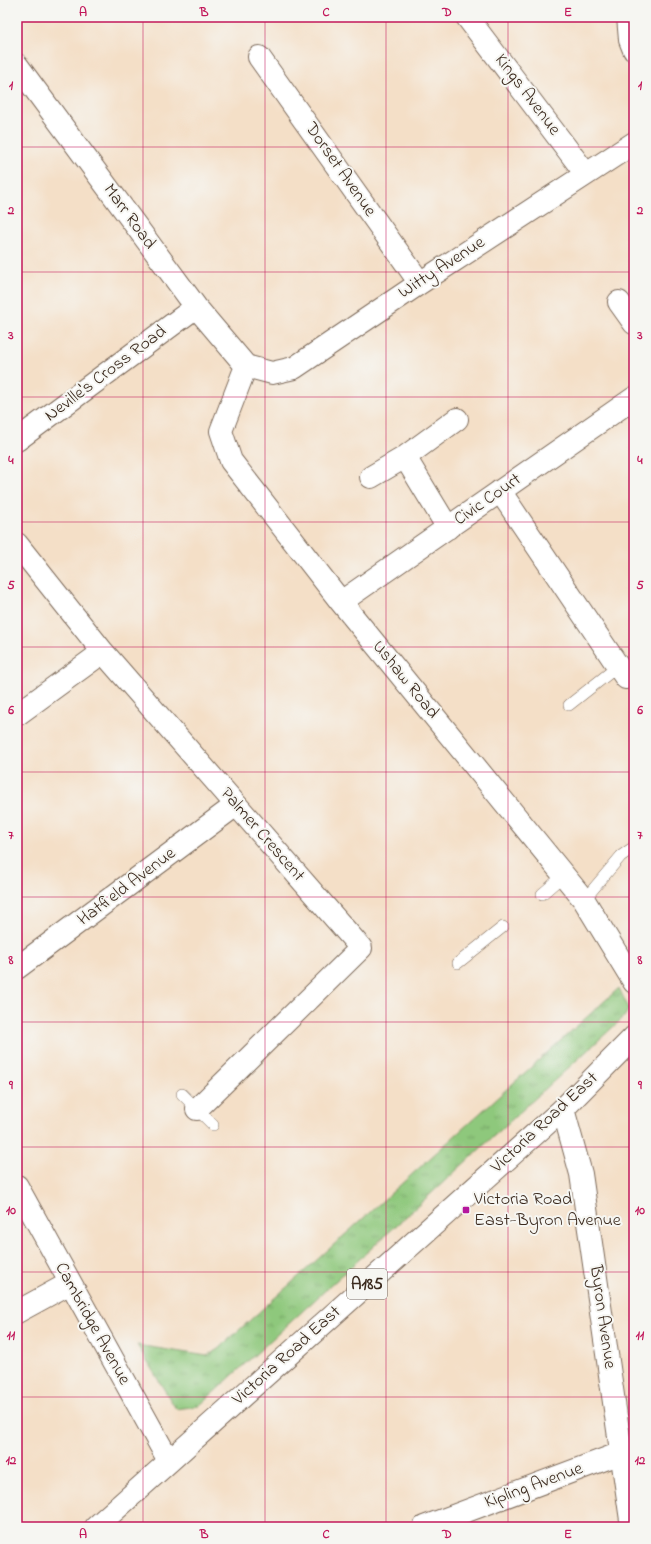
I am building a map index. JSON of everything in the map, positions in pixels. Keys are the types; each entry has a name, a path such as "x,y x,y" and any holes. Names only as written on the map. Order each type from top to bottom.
{"street":[{"name":"Kings Avenue","path":"467,17 586,174"},
{"path":"628,17 630,40 634,50"},
{"name":"Dorset Avenue","path":"260,57 420,282"},
{"name":"Marr Road","path":"17,65 196,307 246,366"},
{"name":"Witty Avenue","path":"246,366 272,373 294,368 420,282 634,144"},
{"path":"618,302 634,323"},
{"name":"Neville's Cross Road","path":"19,433 196,307"},
{"name":"Ushaw Road","path":"246,366 221,431 231,461 341,602 584,900 634,982"},
{"name":"Civic Court","path":"341,602 634,398"},
{"path":"372,477 405,456 457,419"},
{"path":"405,456 448,528"},
{"path":"500,491 621,672"},
{"name":"Palmer Crescent","path":"17,544 103,652 361,948 197,1109"},
{"path":"18,714 103,652"},
{"name":"Hatfield Avenue","path":"17,968 236,805"},
{"name":"Victoria Road East","path":"96,1527 563,1109 634,1037"},
{"name":"Byron Avenue","path":"563,1109 581,1174 632,1527"},
{"name":"Cambridge Avenue","path":"17,1186 168,1462"},
{"path":"17,1312 70,1283"},
{"name":"Kipling Avenue","path":"424,1527 621,1453"}],"lane":[{"path":"569,705 621,672"},
{"path":"584,900 621,856 634,847"},
{"path":"542,894 564,875"},
{"path":"458,963 503,926"},
{"path":"182,1094 213,1125"}],"green space":[{"path":"619,988 629,1009 624,1017 199,1406 176,1409 137,1345 207,1356 218,1349"}],"place":[{"name":"Victoria Road East-Byron Avenue","path":"466,1210"}]}
